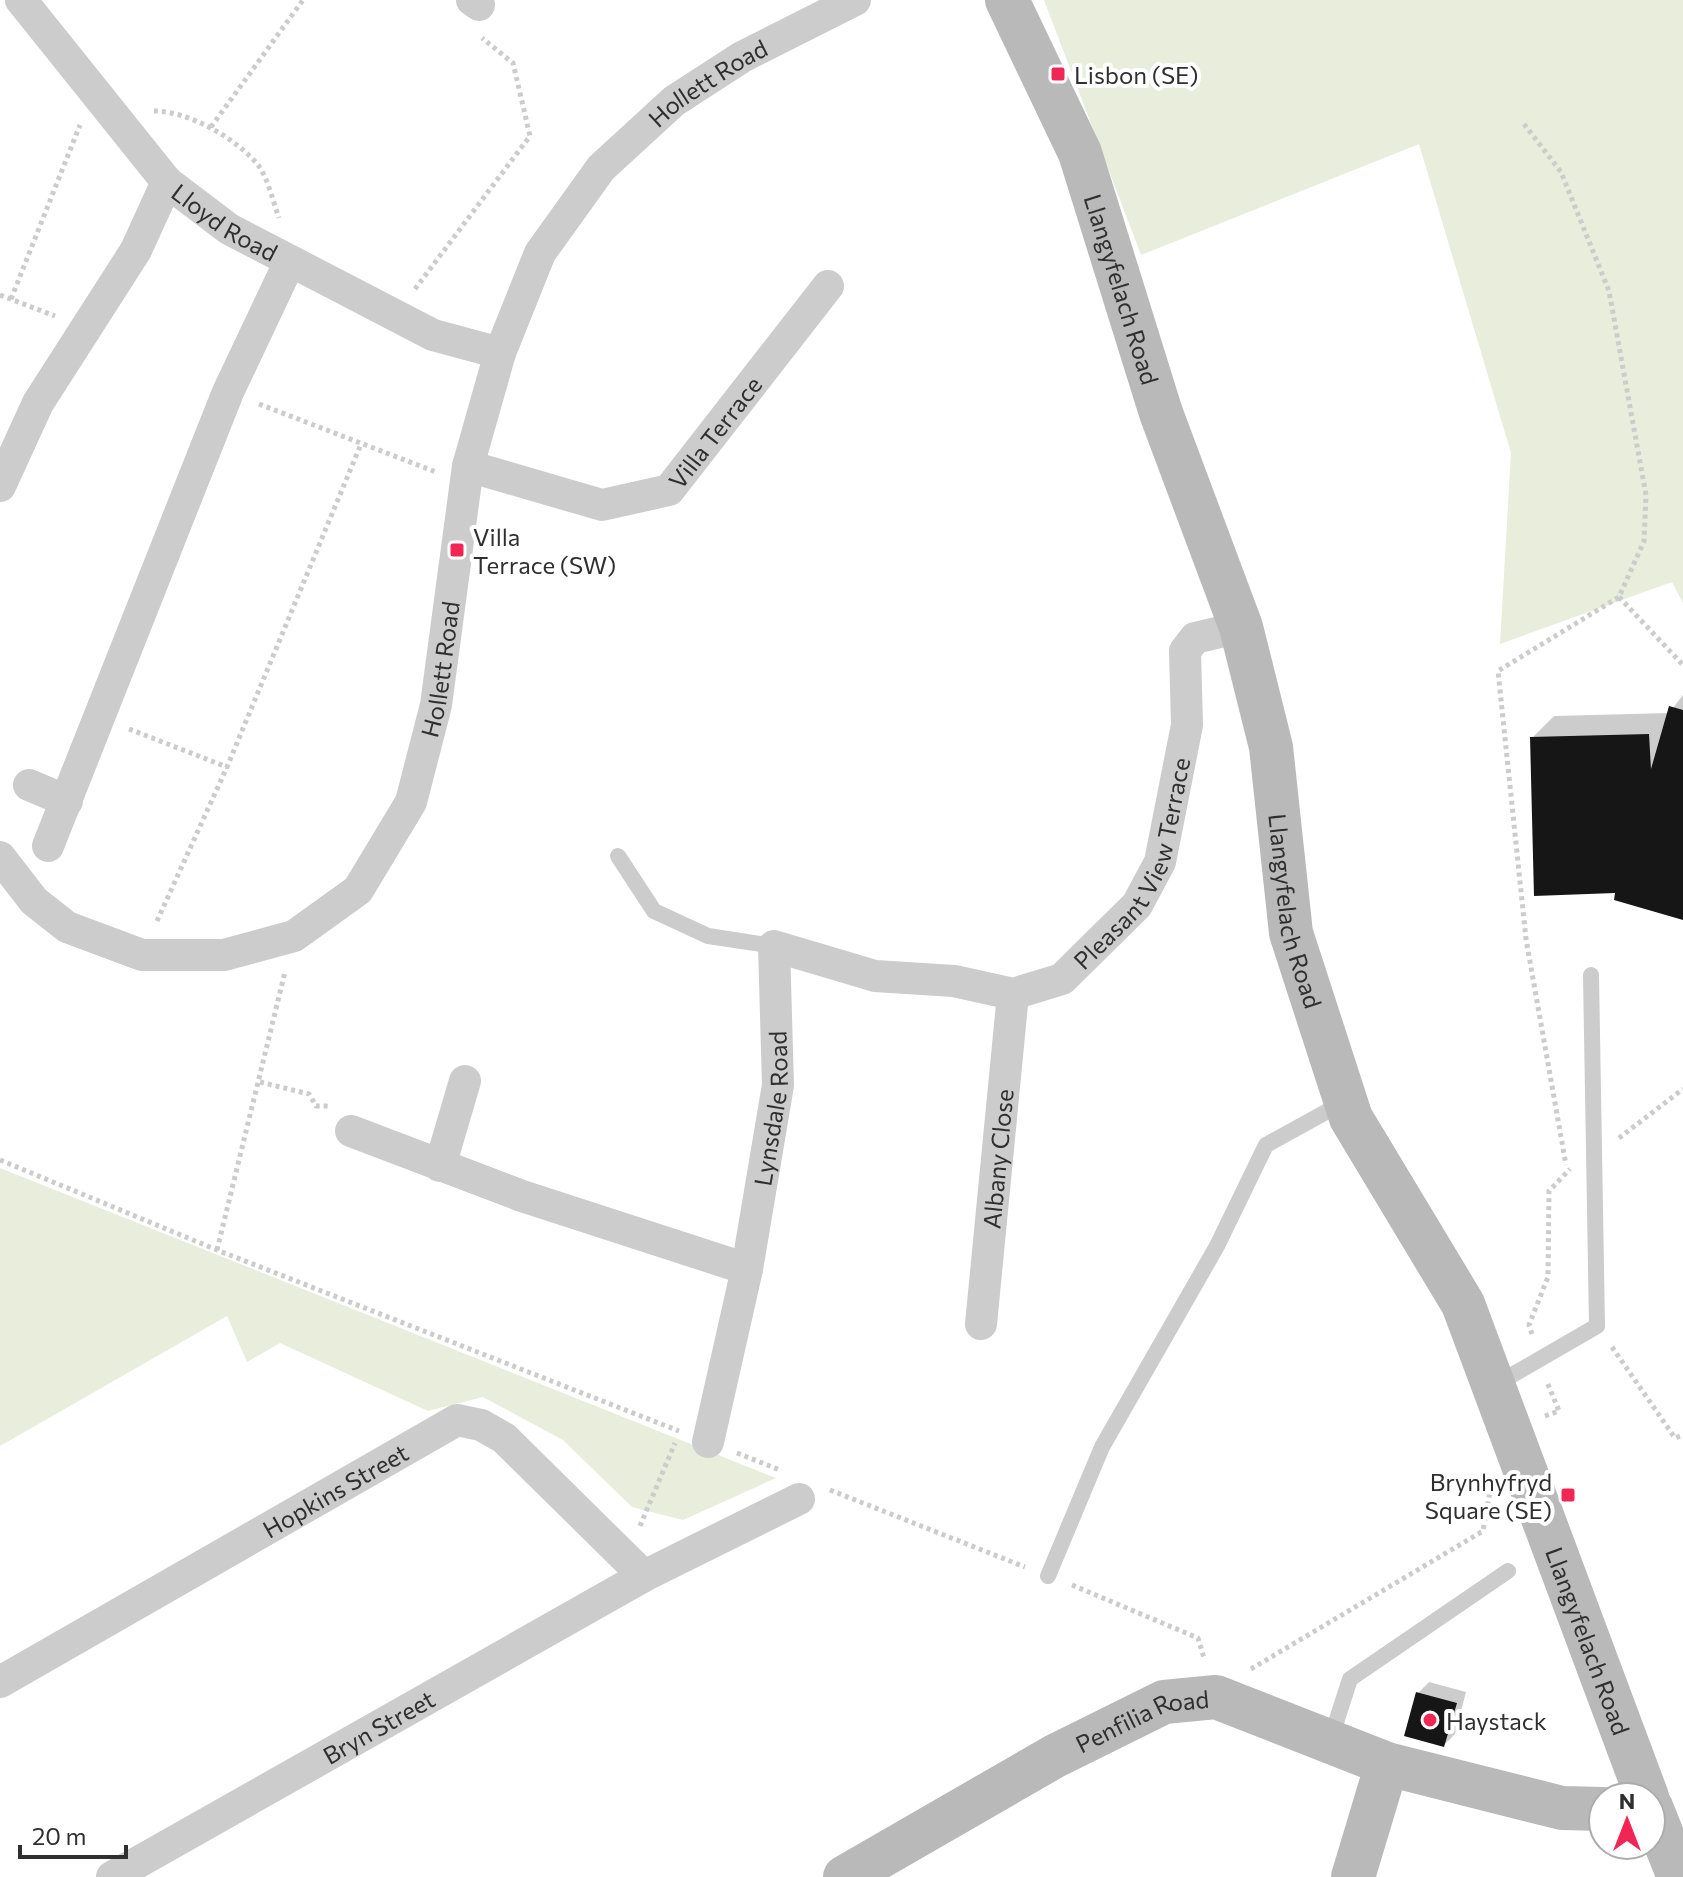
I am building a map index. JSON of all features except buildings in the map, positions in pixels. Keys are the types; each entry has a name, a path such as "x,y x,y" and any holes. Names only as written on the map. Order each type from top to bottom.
{"main road":[{"name":"Llangyfelach Road","path":"1007,0 1080,153 1161,413 1241,627 1271,747 1291,933 1351,1118 1463,1304 1648,1781"},
{"name":"Penfilia Road","path":"845,1877 1055,1756 1164,1702 1216,1697 1387,1764 1562,1808 1587,1809"},
{"path":"1353,1877 1387,1764"},
{"name":"Llangyfelach Road","path":"1667,1838 1679,1877"}],"street":[{"name":"Lloyd Road","path":"21,0 167,182 229,229 433,335 500,353"},
{"name":"Hollett Road","path":"0,857 34,901 67,927 142,955 224,955 294,936 358,890 411,802 436,705 467,475 500,353 540,253 601,168 685,94 742,57 855,0"},
{"path":"0,486 38,403 136,250 167,182"},
{"path":"48,846 102,718 228,392 290,261"},
{"name":"Villa Terrace","path":"467,475 602,505 669,490 828,286"},
{"name":"Pleasant View Terrace","path":"774,946 875,976 954,981 1013,994 1062,979 1137,905 1160,862 1187,725 1185,651 1195,638 1241,627"},
{"path":"29,785 67,801"},
{"name":"Lynsdale Road","path":"694,1436 747,1269 778,1085 774,946"},
{"name":"Albany Close","path":"981,1324 1013,994"},
{"path":"440,1166 465,1081"},
{"path":"351,1131 522,1196 747,1269"},
{"name":"Hopkins Street","path":"0,1682 457,1420 481,1425 504,1438 635,1566"},
{"name":"Bryn Street","path":"112,1877 635,1566 802,1485"}],"lane":[{"path":"618,856 654,911 708,936 774,946"},
{"path":"1494,1386 1597,1326 1591,975"},
{"path":"1048,1576 1102,1447 1217,1246 1266,1145 1346,1101"},
{"path":"1330,1743 1350,1679 1508,1571"}],"path":[{"path":"211,127 303,0"},
{"path":"395,315 530,136 513,63 479,36 476,3"},
{"path":"11,299 101,100 172,111 211,127 259,166 282,227 290,261"},
{"path":"1524,124 1561,172 1609,291 1646,495 1644,541 1619,597 1498,671 1526,939 1567,1170"},
{"path":"0,295 85,327"},
{"path":"228,392 361,444 467,475"},
{"path":"142,955 227,767 361,444"},
{"path":"1619,597 1683,665"},
{"path":"102,718 227,767"},
{"path":"217,1250 260,1082 277,1001"},
{"path":"260,1082 309,1094 316,1106 341,1106 351,1131"},
{"path":"0,1160 217,1250 694,1436 802,1485 1048,1576 1198,1638 1216,1697"},
{"path":"1597,1326 1675,1438 1683,1435"},
{"path":"635,1566 694,1436"}],"green space":[{"path":"1044,0 1683,0 1683,603 1672,582 1500,644 1511,453 1419,144 1141,255"},
{"path":"0,1168 776,1478 683,1520 632,1507 563,1440 483,1397 428,1411 280,1343 247,1362 227,1316 0,1446"}],"place":[{"name":"Lisbon (SE)","path":"1058,74"},
{"name":"Villa Terrace (SW)","path":"457,550"},
{"name":"Brynhyfryd Square (SE)","path":"1568,1495"},
{"name":"Haystack","path":"1430,1720"}]}
